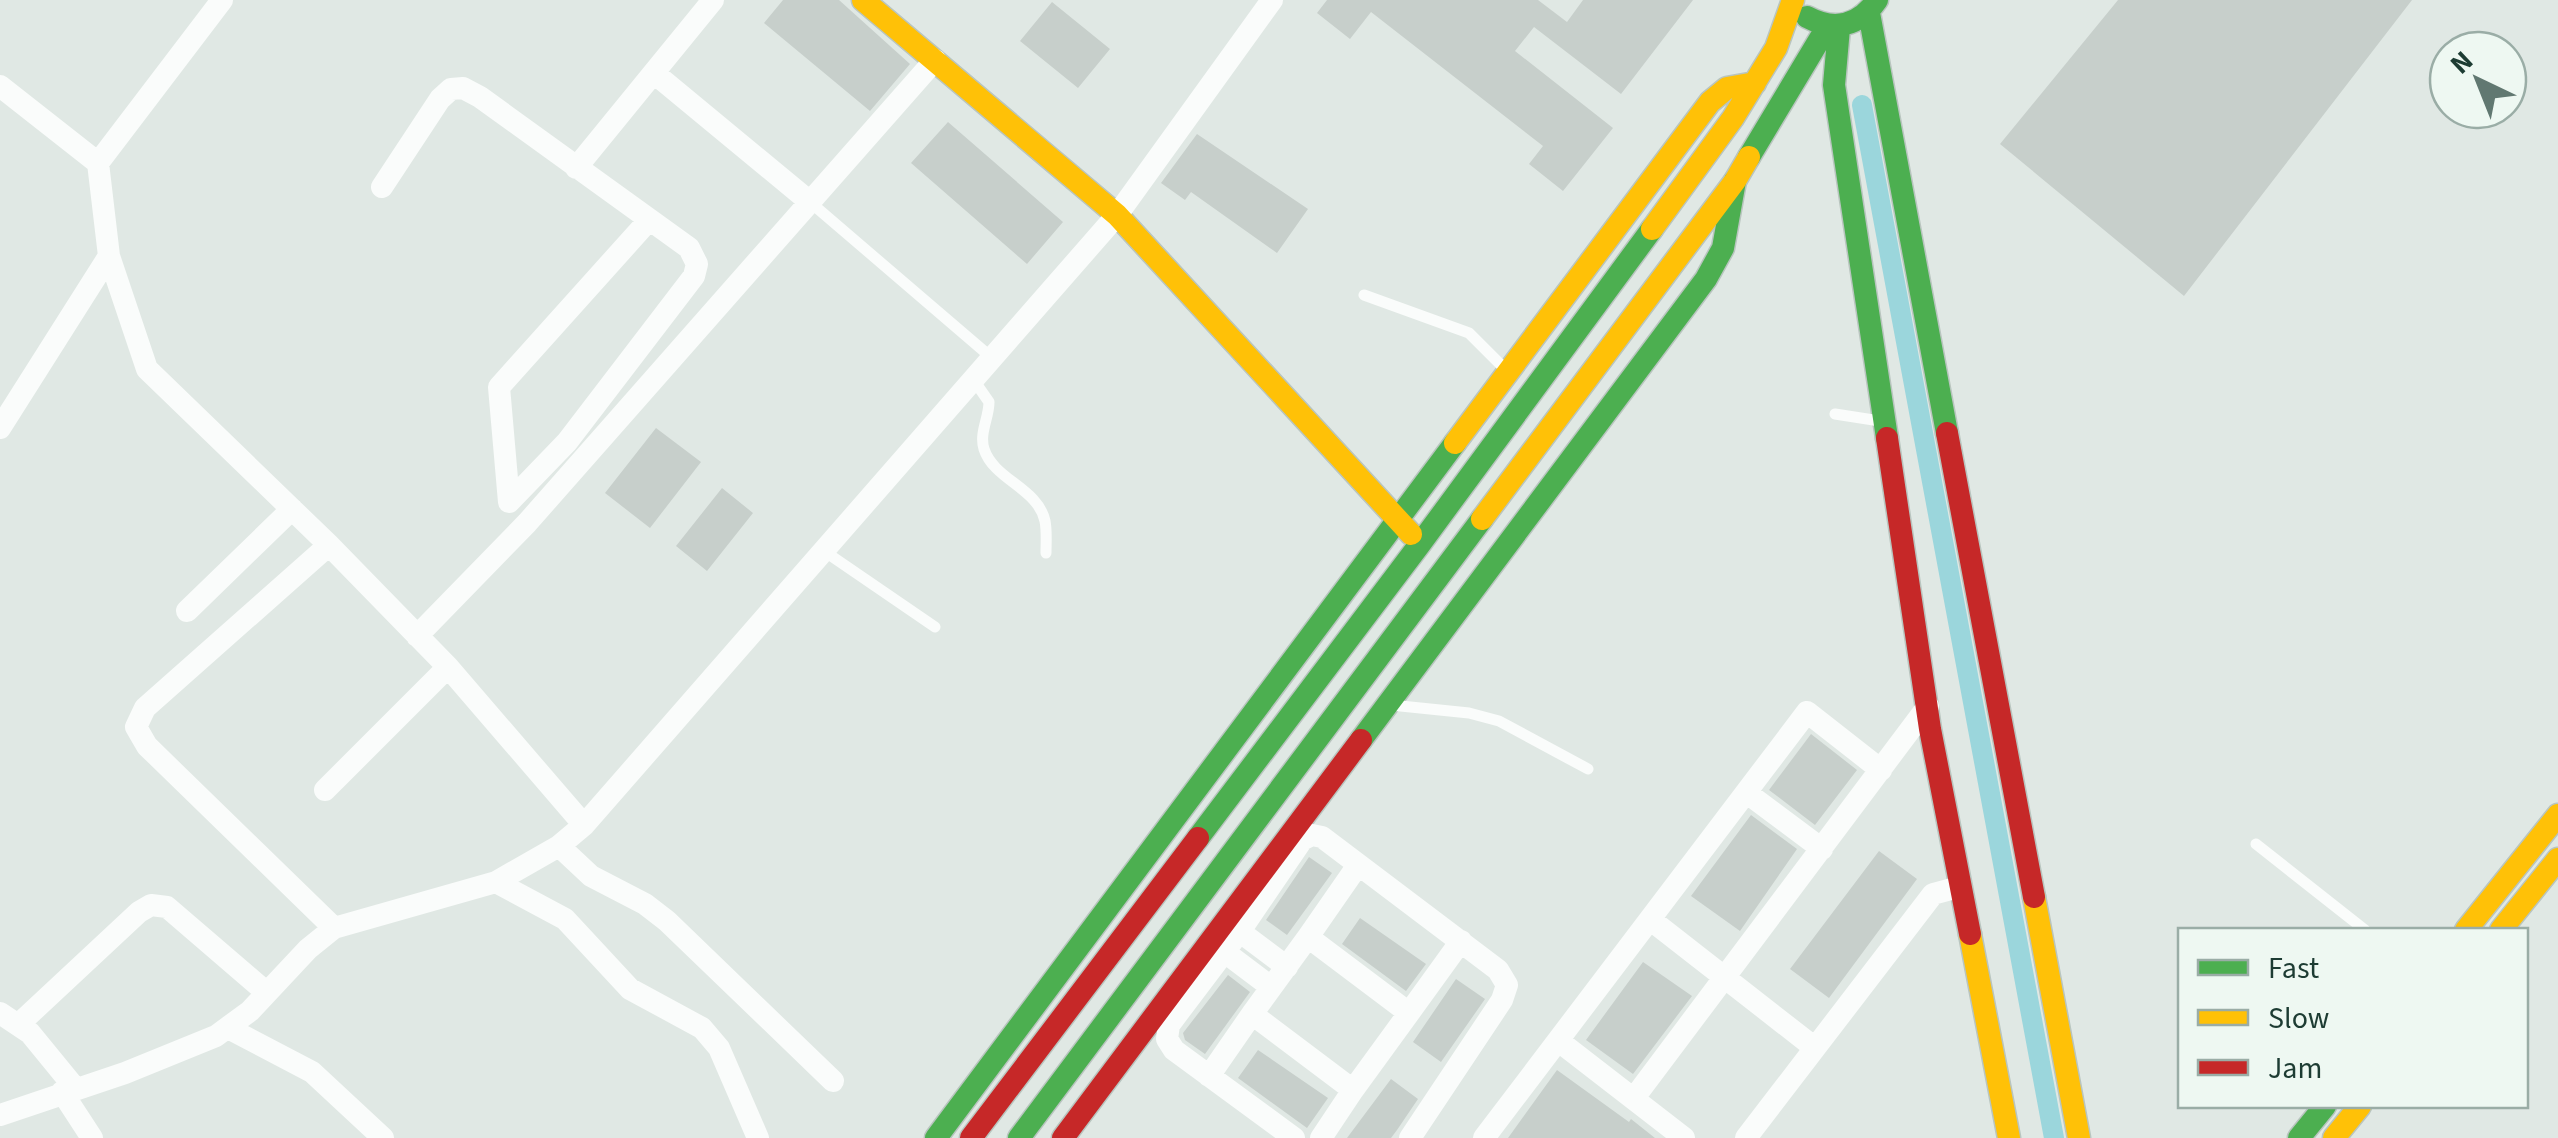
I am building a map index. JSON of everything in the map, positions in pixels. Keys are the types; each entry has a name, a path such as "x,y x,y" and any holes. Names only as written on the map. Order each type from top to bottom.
{"street":[{"path":"222,0 98,164 109,256 147,369 448,667 584,825"},
{"path":"576,168 713,0"},
{"path":"863,0 1117,214 1446,569"},
{"path":"0,1115 126,1073 230,1029 308,949 334,928 496,882 559,846 584,825 1117,214 1272,0"},
{"path":"1794,0 1806,17 1833,27 1860,20 1873,6"},
{"path":"971,1138 1420,544 1733,118 1776,48 1794,0"},
{"path":"1873,6 2078,1138"},
{"path":"1018,1138 1734,181 1833,27"},
{"path":"1833,27 1834,85 1928,714 2009,1138"},
{"path":"418,636 527,523 935,60"},
{"path":"654,72 810,202"},
{"path":"936,1138 1710,102 1727,88 1755,83"},
{"path":"0,86 98,164"},
{"path":"382,187 440,99 451,89 464,88 689,248 696,264 688,284 567,442 510,502 498,387 649,220"},
{"path":"1063,1138 1232,926 1386,705 1706,280 1723,248 1734,181"},
{"path":"0,428 109,256"},
{"path":"688,284 714,310"},
{"path":"186,612 292,509"},
{"path":"329,545 146,708 136,727 147,746 334,928"},
{"path":"324,790 448,667"},
{"path":"1484,1138 1806,712 1889,765"},
{"path":"1732,982 1822,849 1928,714"},
{"path":"1634,1098 1732,982 1889,765"},
{"path":"1746,793 1822,849"},
{"path":"2468,928 2558,815"},
{"path":"1232,926 1302,840 1312,835 1322,837 1498,970 1506,985 1502,1000 1410,1138"},
{"path":"559,846 591,876 654,910 833,1081"},
{"path":"2503,928 2558,859"},
{"path":"1209,1076 1358,865"},
{"path":"496,882 565,919 630,989 702,1028 719,1048 758,1138"},
{"path":"1746,1138 1933,894 1959,886"},
{"path":"92,1138 68,1090 10,1018 151,905 167,906 266,992"},
{"path":"1651,920 1815,1048"},
{"path":"1232,926 1287,967"},
{"path":"1308,938 1409,1013"},
{"path":"1321,1138 1461,941"},
{"path":"1217,946 1271,987"},
{"path":"1217,946 1169,1025 1166,1038 1174,1050 1294,1138"},
{"path":"1252,1014 1353,1090"},
{"path":"230,1029 312,1072 383,1138"},
{"path":"1560,1042 1684,1138"},
{"path":"2299,1138 2323,1108"},
{"path":"2334,1138 2358,1108"}],"lane":[{"path":"810,202 992,358"},
{"path":"1364,295 1469,333 1508,372"},
{"path":"974,379 989,402 982,437 988,456 1035,501 1041,512 1046,553"},
{"path":"1835,414 1886,422"},
{"path":"824,551 935,627"},
{"path":"1386,705 1499,720 1588,768"},
{"path":"2256,844 2362,928"}],"building":[{"path":"783,0 839,0 910,64 870,111 764,23"},
{"path":"1327,0 1538,0 1567,22 1583,0 1693,0 1621,94 1534,27 1515,51 1613,128 1563,191 1529,164 1543,146 1371,12 1350,39 1317,13"},
{"path":"2118,0 2412,0 2184,296 2000,144"},
{"path":"1052,2 1110,49 1078,88 1020,41"},
{"path":"948,122 1063,222 1027,264 911,163"},
{"path":"1197,134 1308,209 1277,253 1191,192 1185,200 1161,183"},
{"path":"656,428 701,462 650,528 605,493"},
{"path":"722,488 753,513 707,571 676,546"},
{"path":"1811,734 1857,770 1815,825 1769,790"},
{"path":"1751,815 1797,849 1740,931 1691,896"},
{"path":"1879,851 1917,879 1829,998 1790,969"},
{"path":"1309,857 1332,873 1287,935 1266,920"},
{"path":"1360,918 1426,964 1406,991 1342,944"},
{"path":"1643,962 1692,996 1633,1074 1586,1040"},
{"path":"1228,975 1250,992 1205,1054 1185,1040 1183,1033"},
{"path":"1456,979 1485,999 1441,1062 1413,1042"},
{"path":"1258,1050 1328,1098 1307,1128 1238,1078"},
{"path":"1557,1070 1629,1122 1631,1119 1655,1138 1508,1138"},
{"path":"1391,1079 1418,1099 1397,1130 1391,1138 1347,1138"}],"waterway":[{"path":"1862,105 2054,1138"}],"traffic: fast":[{"path":"1807,17 1827,24 1846,24 1862,16 1877,0"},
{"path":"1869,13 1947,433"},
{"path":"1749,157 1827,27"},
{"path":"1839,28 1834,85 1887,438"},
{"path":"1361,740 1706,279 1723,248 1735,181"},
{"path":"1198,838 1652,229"},
{"path":"936,1138 1455,443"},
{"path":"1019,1138 1482,519"},
{"path":"2299,1138 2323,1108"}],"traffic: slow":[{"path":"863,0 1117,215 1411,534"},
{"path":"1652,229 1733,118 1776,48 1793,0"},
{"path":"1455,443 1710,102 1727,88 1755,83"},
{"path":"1482,519 1749,157"},
{"path":"2468,928 2558,815"},
{"path":"2503,928 2558,859"},
{"path":"2034,897 2079,1138"},
{"path":"1970,934 2009,1138"},
{"path":"2334,1138 2358,1108"}],"traffic: jam":[{"path":"1947,433 2034,897"},
{"path":"1887,438 1930,729 1970,934"},
{"path":"1063,1138 1361,740"},
{"path":"971,1138 1198,838"}]}
